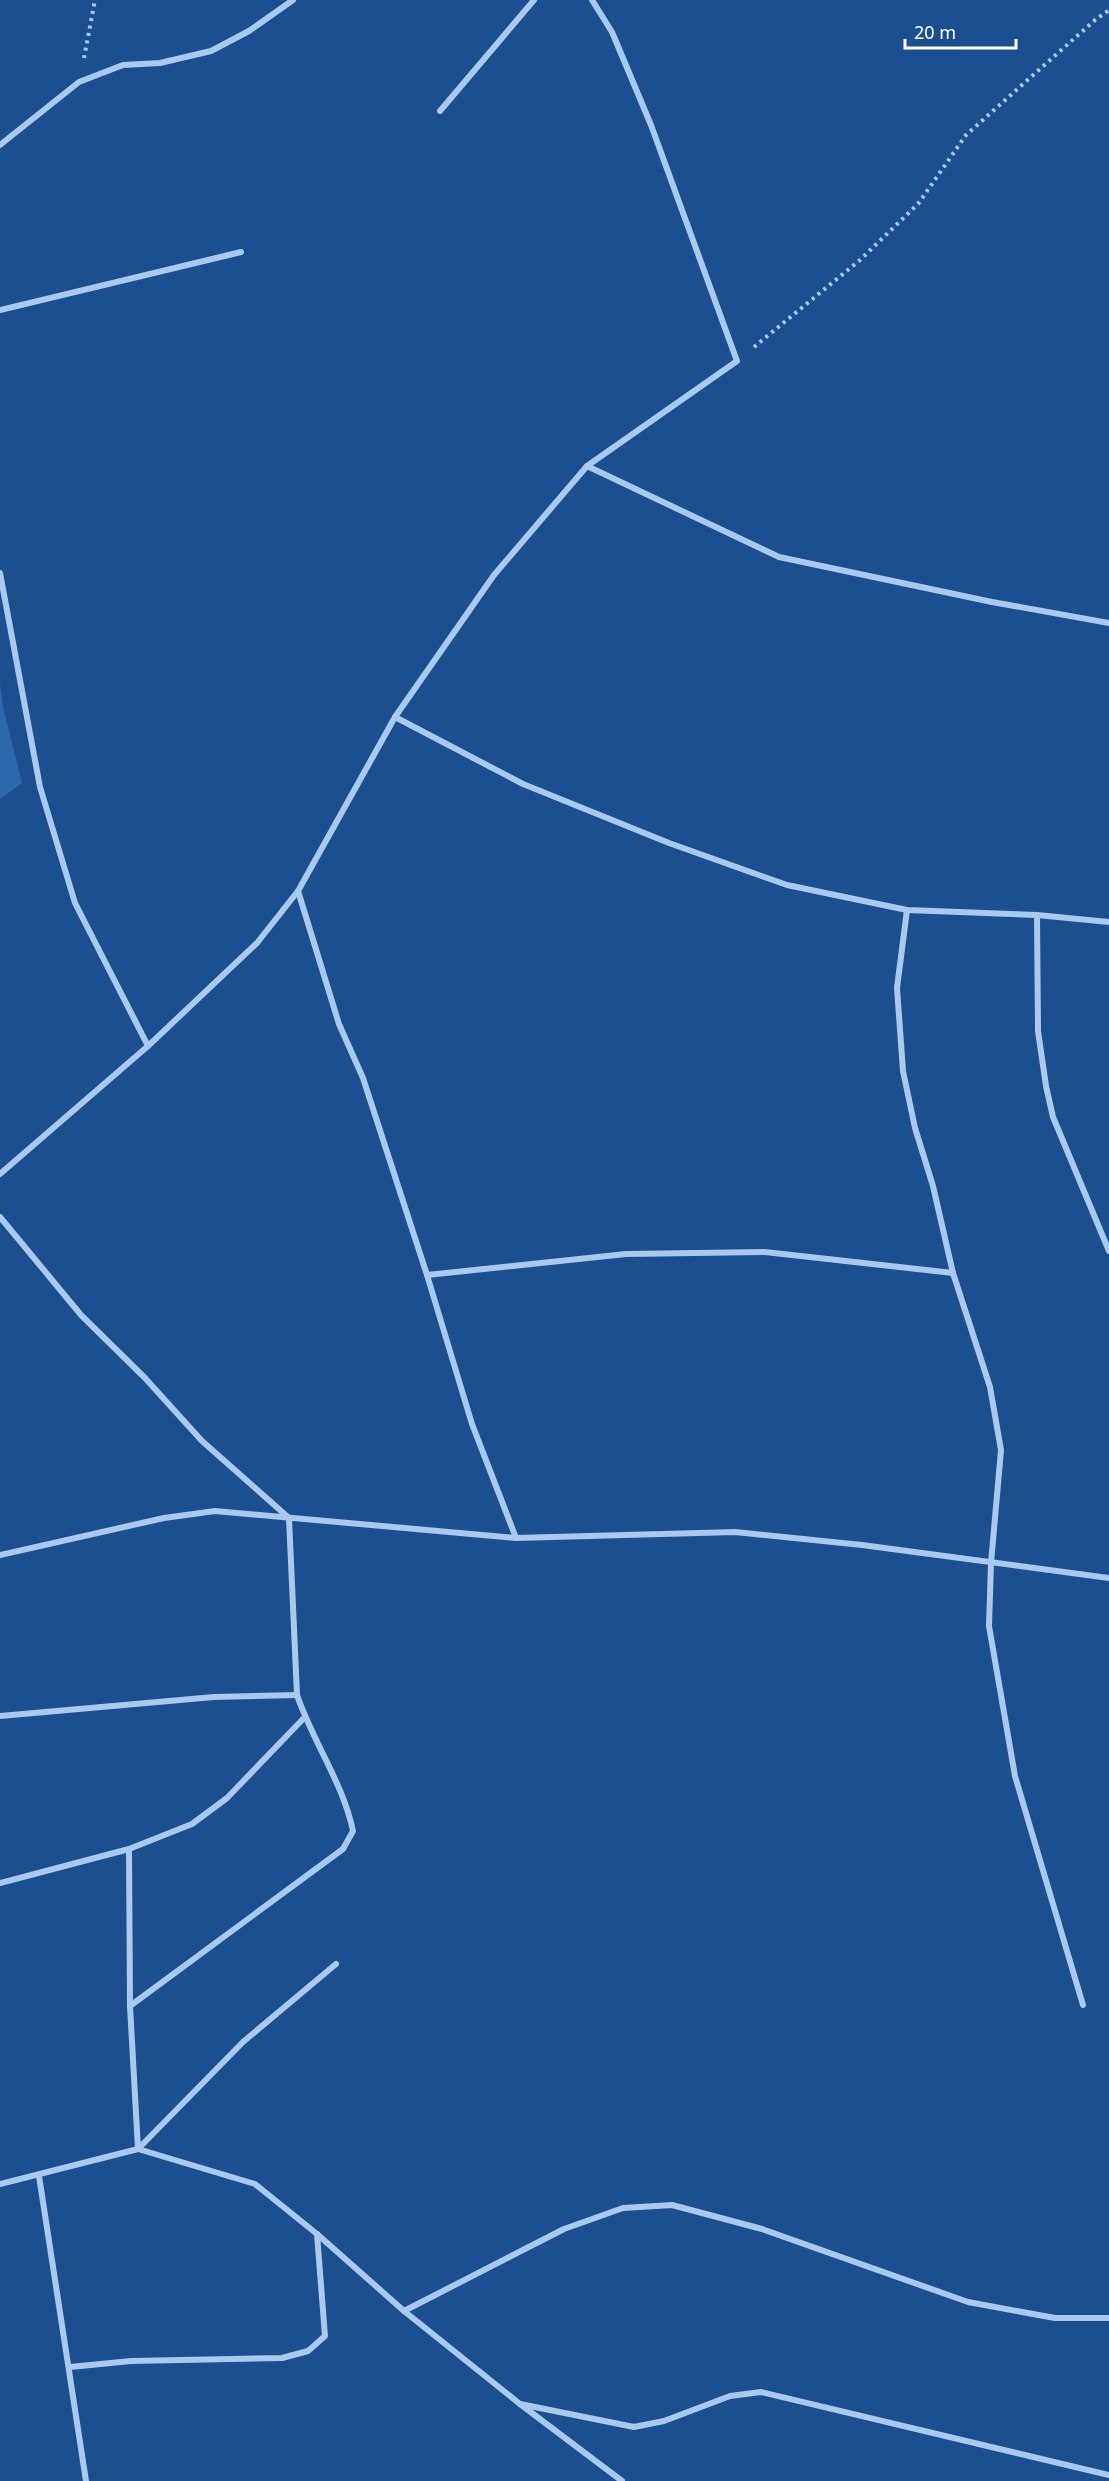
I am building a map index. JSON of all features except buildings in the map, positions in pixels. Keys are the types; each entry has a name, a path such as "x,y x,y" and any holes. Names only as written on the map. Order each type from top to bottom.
{"street":[{"path":"0,145 79,82 123,65 160,63 211,51 249,31 293,0"},
{"path":"440,111 534,0"},
{"path":"0,1174 148,1046 257,943 297,891 395,717 494,575 587,466 737,361 651,125 612,33 592,0"},
{"path":"0,310 241,252"},
{"path":"587,466 778,557 992,602 1109,623"},
{"path":"0,573 40,787 75,903 148,1046"},
{"path":"395,717 523,784 669,843 787,885 907,910 1037,915 1109,922"},
{"path":"297,891 339,1024 363,1078 427,1275 472,1424 516,1538"},
{"path":"907,910 897,988 903,1071 915,1128 933,1186 953,1273 990,1387 1001,1450 991,1563 989,1626 1015,1776 1083,2005"},
{"path":"1037,915 1038,1031 1046,1086 1053,1117 1109,1251"},
{"path":"0,1217 81,1315 145,1378 208,1447 289,1518 297,1695 304,1718 347,1804 353,1831 343,1849 130,2006"},
{"path":"427,1275 626,1254 765,1252 953,1273"},
{"path":"0,1555 164,1518 214,1511 516,1538 735,1532 862,1545 1109,1578"},
{"path":"0,1716 214,1697 297,1695"},
{"path":"0,1883 129,1850 192,1824 227,1798 304,1718"},
{"path":"129,1850 132,2083 138,2149"},
{"path":"0,2184 39,2176 138,2149 243,2042 336,1964"},
{"path":"138,2149 255,2184 317,2234 404,2311 520,2404 622,2481"},
{"path":"39,2176 86,2481"},
{"path":"404,2311 564,2229 623,2208 672,2205 762,2229 968,2302 1055,2318 1109,2318"},
{"path":"70,2367 131,2361 282,2358 308,2351 325,2336 317,2234"},
{"path":"520,2404 634,2427 664,2421 730,2396 761,2392 1109,2475"}],"path":[{"path":"79,82 95,0"},
{"path":"737,361 860,260 918,204 966,135 1109,10"}],"shaded area":[{"path":"0,683 3,707 22,783 0,799"}]}
